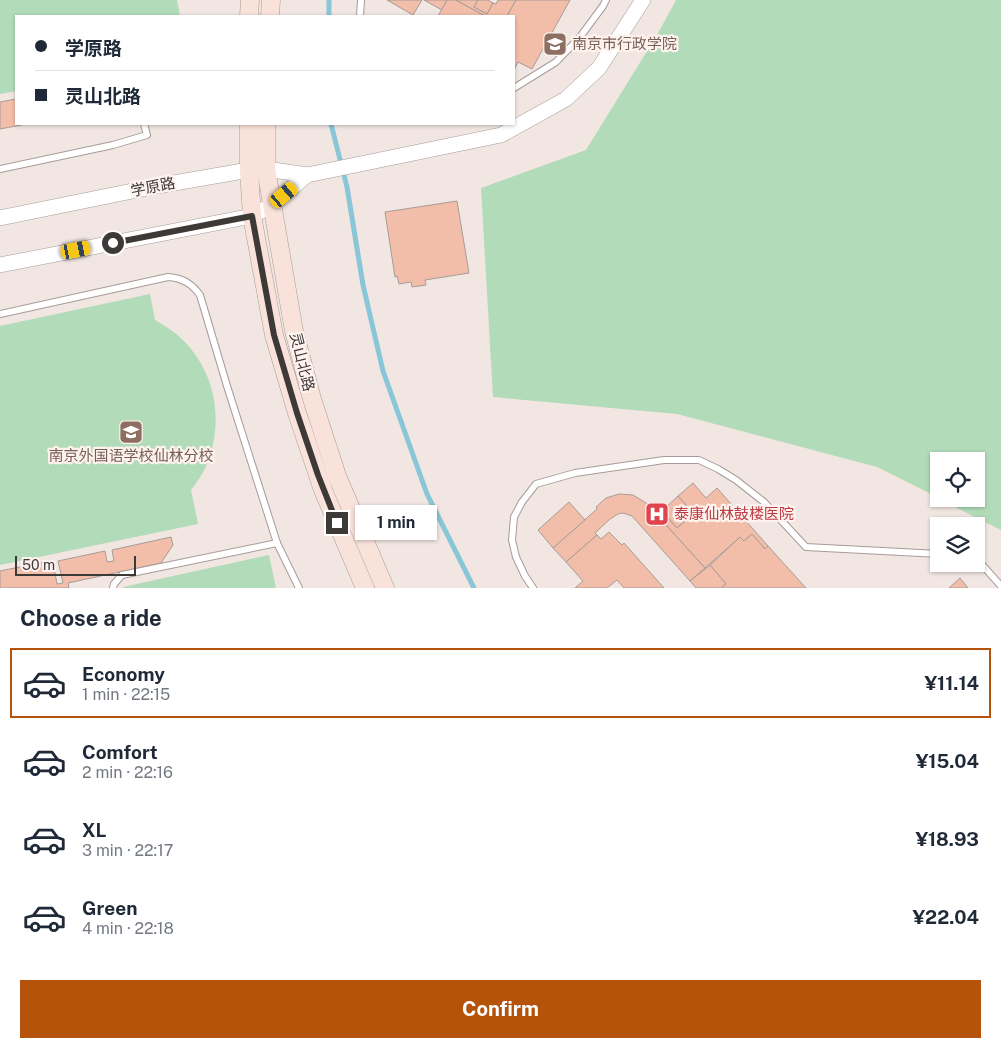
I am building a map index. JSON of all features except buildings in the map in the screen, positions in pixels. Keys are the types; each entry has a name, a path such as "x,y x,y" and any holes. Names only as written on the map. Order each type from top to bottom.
{"main road":[{"path":"249,15 250,0"},
{"path":"270,15 271,0"},
{"name":"灵山北路","path":"248,125 257,169 272,205 294,331 312,399 337,476 385,588"},
{"name":"灵山北路","path":"266,125 257,169 252,216 274,335 294,405 323,490 365,588"}],"street":[{"name":"学原路","path":"0,218 157,186 257,169 307,175 500,135 566,99 599,68 643,0"},
{"name":"学原路","path":"0,265 252,216 272,205 307,175"}],"lane":[{"path":"360,15 361,0"},
{"path":"515,87 556,62 580,37 606,0"},
{"path":"0,169 113,145 147,135 144,125"},
{"path":"0,314 168,277 182,279 195,288 200,296 226,386 277,543 299,588"},
{"path":"533,588 516,557 512,540 514,517 522,502 536,484 575,473 664,460 699,460 736,480 764,502 806,547 930,554"},
{"path":"113,588 122,575 277,543"},
{"path":"985,568 1001,586"}],"green space":[{"path":"0,0 177,0 180,15 15,15 15,91 0,94"},
{"path":"676,0 1001,0 1001,530 985,522 985,517 975,517 955,507 985,507 985,452 930,452 930,494 877,467 677,414 493,397 481,188 586,150 657,35"},
{"path":"150,294 155,320 177,334 194,353 210,382 214,398 216,415 212,448 200,478 191,490 198,524 0,565 0,326"},
{"path":"269,555 276,588 123,588 123,587"}],"waterway":[{"path":"329,0 329,15"},
{"path":"331,125 347,187 363,285 383,371 427,494 474,588"}],"place":[{"name":"南京市行政学院","path":"555,44"},
{"name":"南京外国语学校仙林分校","path":"131,432"},
{"name":"泰康仙林鼓楼医院","path":"657,514"}],"route":[{"path":"113,243 252,216 274,335 297,413 323,490 337,523"}]}
